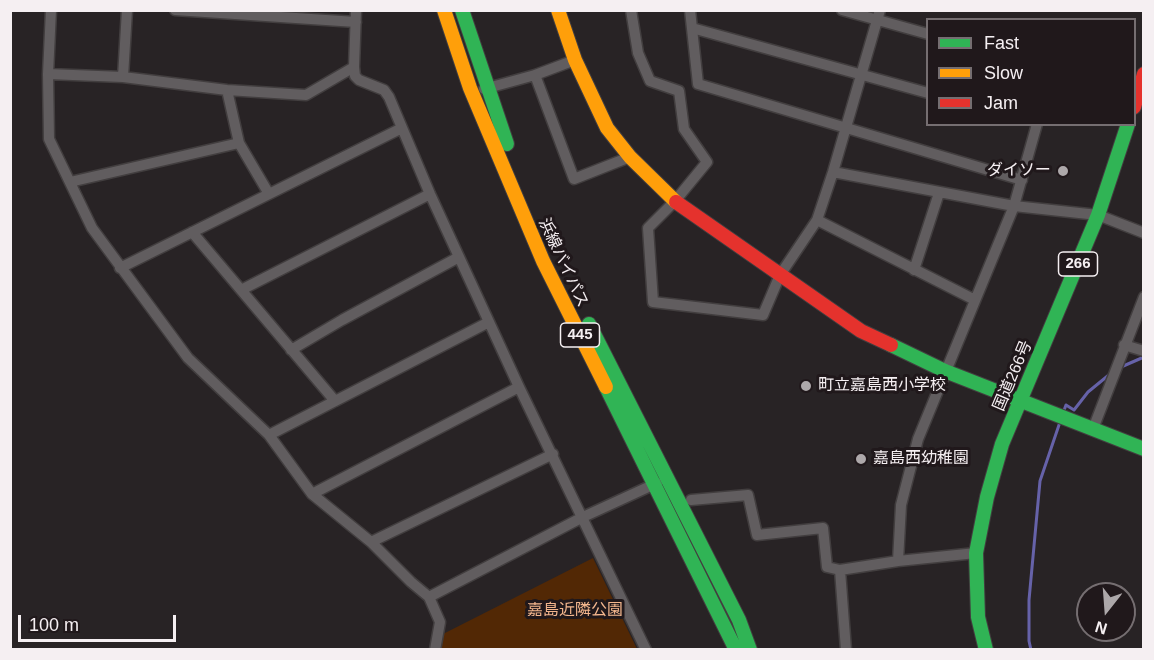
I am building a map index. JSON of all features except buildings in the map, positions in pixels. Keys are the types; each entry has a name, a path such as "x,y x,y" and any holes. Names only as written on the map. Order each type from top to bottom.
{"main road":[{"name":"浜線バイパス","path":"444,10 470,88 543,261 736,650"},
{"name":"浜線バイパス","path":"462,10 487,89 521,182 553,253 739,620 750,650"},
{"path":"558,10 575,60 607,128 630,157 675,201 861,331 945,371 1143,448"},
{"path":"1136,100 1143,74"},
{"name":"国道266号","path":"986,650 978,617 976,553 987,497 1002,444 1098,215 1127,126"}],"street":[{"path":"51,10 48,74 49,139 92,228 188,358 268,435 312,494 371,542 429,597 440,622 435,650"},
{"path":"123,77 127,10"},
{"path":"175,10 356,16 354,68 356,76 359,80 384,90 389,97 430,194 519,387 646,650"},
{"path":"631,10 638,53 650,81 679,91 684,129 707,162 675,201 648,228 653,302 763,315 780,275 817,220 878,15"},
{"path":"690,10 698,84 1022,180"},
{"path":"842,10 878,15 926,34"},
{"path":"692,28 926,93"},
{"path":"470,88 487,89 575,60"},
{"path":"48,74 123,77 227,90 306,95 354,68"},
{"path":"535,75 574,179 630,157"},
{"path":"227,90 239,143 269,194"},
{"path":"898,561 901,505 918,439 1014,206 1036,126"},
{"path":"120,268 402,128"},
{"path":"70,182 239,143"},
{"path":"833,172 1014,206 1098,215 1143,233"},
{"path":"914,270 939,193"},
{"path":"241,290 430,194"},
{"path":"817,220 975,300"},
{"path":"192,232 335,401"},
{"path":"291,350 459,257"},
{"path":"1093,429 1143,297"},
{"path":"268,435 489,322"},
{"path":"1124,345 1143,351"},
{"path":"312,494 519,387"},
{"path":"371,542 552,454"},
{"path":"429,597 583,517 668,477"},
{"path":"691,500 748,495 757,535 823,528 827,567 840,570 976,553"},
{"path":"840,570 846,650"}],"green space":[{"name":"嘉島近隣公園","path":"593,558 637,649 440,650 443,634"}],"waterway":[{"path":"1121,367 1144,357"},
{"path":"1063,413 1066,405 1074,410 1088,392 1110,374"},
{"path":"1031,650 1029,600 1040,481 1060,422"}],"traffic: fast":[{"path":"462,10 507,144"},
{"path":"986,650 978,617 976,553 987,497 1002,444 1098,215 1127,126"},
{"path":"589,324 739,620 750,650"},
{"path":"891,345 945,371 1144,449"},
{"path":"606,387 736,650"}],"traffic: slow":[{"path":"444,10 470,88 543,261 606,387"},
{"path":"558,10 575,60 607,128 630,157 676,202"}],"traffic: jam":[{"path":"1136,100 1144,74"},
{"path":"676,202 861,331 891,345"}],"place":[{"name":"ダイソー","path":"1063,171"},
{"name":"町立嘉島西小学校","path":"806,386"},
{"name":"嘉島西幼稚園","path":"861,459"}]}
